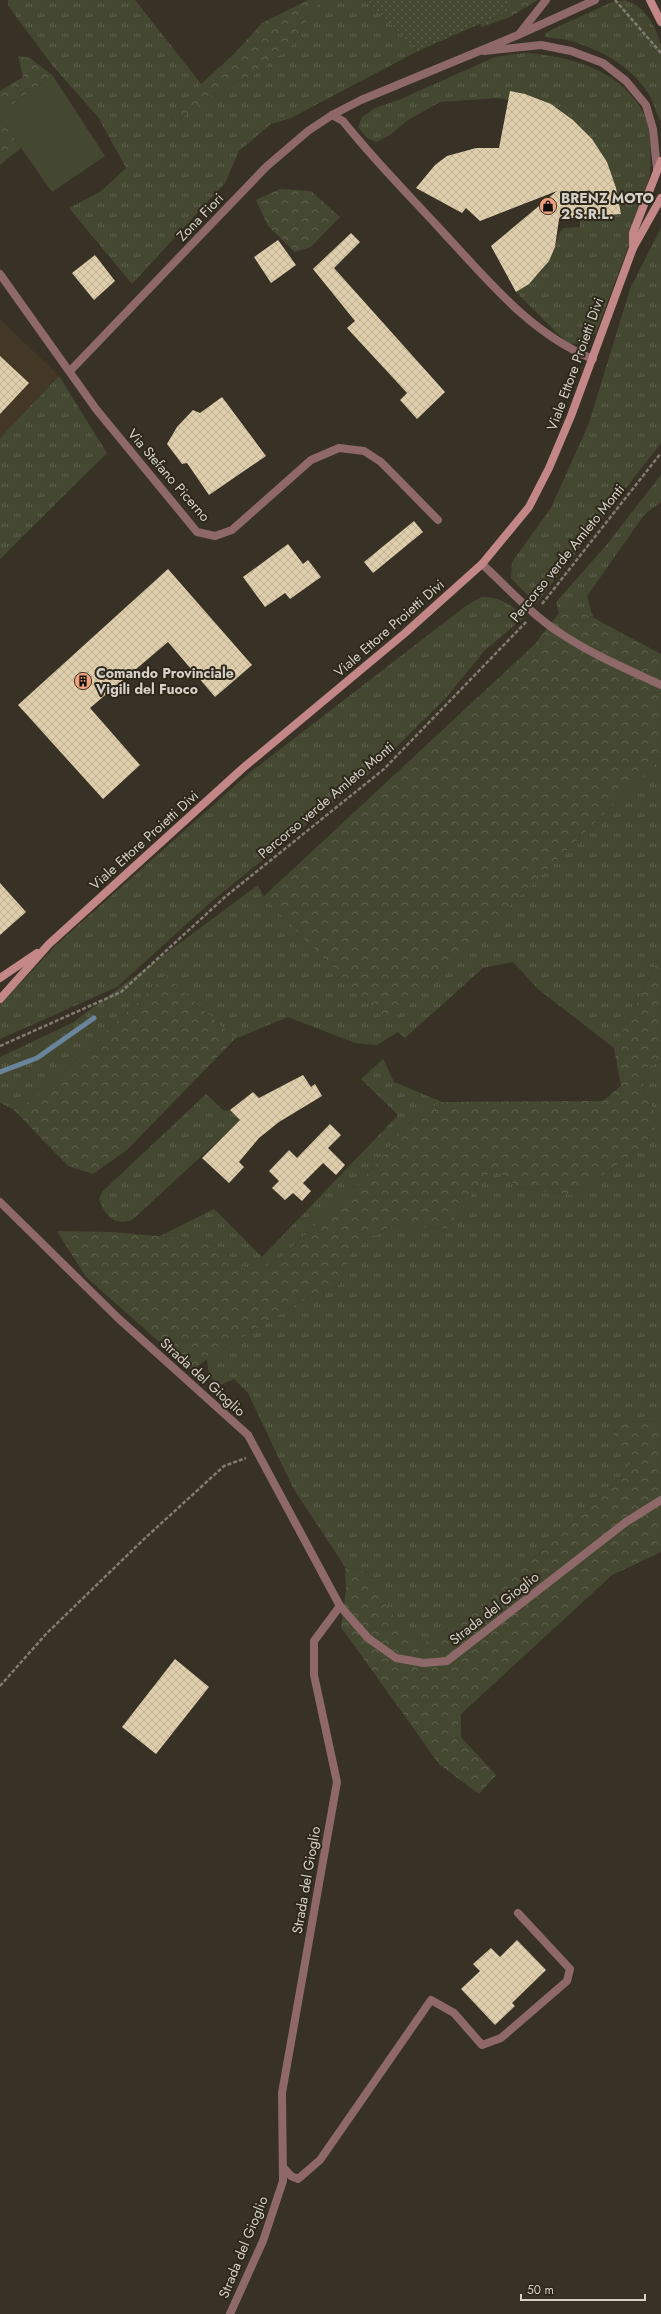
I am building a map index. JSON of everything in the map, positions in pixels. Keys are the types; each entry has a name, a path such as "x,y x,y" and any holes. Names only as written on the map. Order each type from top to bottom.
{"main road":[{"path":"651,0 661,11"},
{"path":"651,0 661,22"},
{"name":"Viale Ettore Proietti Divi","path":"633,248 633,233 661,161"},
{"name":"Viale Ettore Proietti Divi","path":"0,999 49,944 243,768 405,633 482,564 529,507 549,468 592,360 633,248 661,198"},
{"name":"Viale Ettore Proietti Divi","path":"0,978 49,944"}],"street":[{"path":"518,35 546,0"},
{"name":"Zona Fiori","path":"70,371 266,167 308,131 332,115 474,52 518,35 595,0"},
{"name":"Zona Fiori","path":"474,52 541,45 571,51 603,63 626,81 646,105 653,129 657,169"},
{"path":"332,115 342,122 519,312 552,337 592,360"},
{"path":"0,274 70,371"},
{"name":"Via Stefano Picerno","path":"70,371 96,408 197,532 215,536 232,530 311,460 339,448 364,451 381,462 438,520"},
{"path":"482,564 535,614 560,633 598,655 661,685"},
{"name":"Strada del Gioglio","path":"0,1202 119,1319 248,1434 340,1606 368,1638 396,1658 424,1663 447,1661 626,1522 661,1500"},
{"name":"Strada del Gioglio","path":"230,2314 263,2241 283,2181 282,2093 337,1782 314,1675 314,1641 340,1606"},
{"path":"283,2167 291,2176 298,2179 320,2160 430,2000 454,2013 482,2045 501,2038 567,1981 570,1968 518,1913"}],"path":[{"path":"615,0 661,53"},
{"name":"Percorso verde Amleto Monti","path":"0,1046 121,992 225,897 384,769 535,614 661,453"},
{"path":"0,1686 46,1634 143,1540 224,1466 258,1453"}],"shaded area":[{"path":"0,319 59,376 0,438"}],"green space":[{"path":"8,0 135,0 202,85 166,116 178,121 220,89 258,72 292,45 317,5 325,0 367,0 418,51 291,118 271,124 239,151 225,183 132,284 69,208 100,192 126,168 98,117 52,65 8,6"},
{"path":"308,0 325,0 317,5 292,45 258,72 220,89 178,121 166,116 236,52 262,23"},
{"path":"367,0 513,0 507,12 418,51"},
{"path":"513,0 538,0 510,17 482,27 480,24 507,12"},
{"path":"625,0 639,7 649,18 653,24 661,45 661,121 648,93 641,83 623,66 602,53 579,43 546,37 545,34 612,2"},
{"path":"524,53 561,58 596,69 612,78 626,89 638,103 649,125 651,151 650,168 643,202 631,240 596,333 583,343 568,344 516,292 539,274 549,260 559,233 564,228 580,227 580,218 621,214 616,191 608,170 599,151 587,133 572,119 554,106 534,97 511,91 508,100 497,98 440,102 408,120 390,135 377,142 367,138 358,127 362,117 375,108 401,99 495,57"},
{"path":"18,56 30,58 53,76 0,113 0,91 23,77"},
{"path":"53,76 105,156 52,192 0,118 0,113"},
{"path":"0,118 21,148 0,165"},
{"path":"280,189 311,191 340,217 311,247 295,252 268,226 256,200"},
{"path":"661,228 661,443 536,604 511,578 512,562 551,508 589,423 630,289"},
{"path":"59,376 107,453 0,559 0,438"},
{"path":"661,475 661,502 644,515 587,596 593,617 577,609 559,613 556,602 604,548"},
{"path":"482,597 495,598 505,602 525,617 485,650 445,699 371,772 212,901 117,987 0,1039 0,1005 56,945 248,774 467,605"},
{"path":"577,609 661,654 661,758 389,1024 263,897 535,644 559,613"},
{"path":"661,758 661,954 614,1048 538,989 513,962 483,968 405,1038 398,1032 377,1045 355,1043 288,1017 235,1039 166,975 36,1098 13,1109 0,1103 0,1057 72,1023 258,885 264,897 390,1023"},
{"path":"661,954 661,1062 644,1068 643,1090 659,1121 644,1146 574,1195 519,1188 493,1167 446,1229 393,1225 352,1250 339,1285 308,1297 207,1359 192,1371 86,1277 57,1231 112,1232 169,1237 214,1244 252,1272 281,1258 365,1177 415,1117 442,1102 603,1101 621,1086 614,1048"},
{"path":"166,975 235,1039 127,1150 93,1174 68,1166 13,1109 36,1098"},
{"path":"383,1059 394,1082 442,1102 415,1117 365,1177 281,1258 252,1272 214,1244 160,1236 214,1209 262,1257 398,1115 361,1079"},
{"path":"661,1062 661,1422 624,1421 614,1432 630,1452 633,1460 620,1478 480,1609 422,1644 396,1620 367,1572 345,1567 293,1488 248,1393 234,1379 218,1386 209,1375 207,1359 308,1297 339,1285 352,1250 393,1225 446,1229 493,1166 519,1188 574,1195 644,1146 659,1121 643,1090 644,1068"},
{"path":"206,1094 224,1111 230,1110 248,1128 232,1128 132,1220 120,1222 107,1215 99,1199 103,1191"},
{"path":"624,1421 661,1422 661,1552 612,1575 461,1714 461,1737 496,1775 479,1794 439,1764 341,1627 346,1589 345,1567 367,1572 396,1620 422,1644 480,1609 620,1478 633,1460 630,1452 613,1444 614,1432"}],"building":[{"path":"510,91 525,94 551,104 573,120 592,139 607,162 616,188 621,214 559,219 555,247 549,261 529,284 516,292 491,246 557,191 480,221 466,208 462,213 416,188 435,165 447,156 476,148 499,148"},
{"path":"351,233 360,242 334,268 445,392 417,419 400,400 407,393 347,328 355,321 313,269"},
{"path":"278,240 296,265 271,283 254,257"},
{"path":"95,255 115,281 94,300 72,273"},
{"path":"0,356 29,383 0,414"},
{"path":"222,397 266,456 209,495 187,463 182,464 167,444 177,427 193,410 200,413"},
{"path":"414,521 423,532 373,573 364,562"},
{"path":"288,544 303,564 308,560 321,577 290,599 285,593 265,607 243,577"},
{"name":"Comando Provinciale Vigili del Fuoco","path":"168,569 252,665 215,697 168,642 90,708 140,765 103,799 18,705"},
{"path":"0,883 26,912 0,935"},
{"path":"303,1075 311,1087 315,1084 322,1096 279,1122 259,1138 239,1162 244,1167 229,1183 202,1158 240,1120 230,1110 253,1092 259,1098"},
{"path":"330,1124 341,1135 328,1148 345,1165 336,1175 323,1163 303,1183 311,1191 302,1201 293,1193 285,1200 272,1188 279,1181 269,1171 289,1150 297,1158"},
{"path":"175,1659 209,1687 156,1754 122,1727"},
{"path":"517,1940 546,1970 512,2003 515,2006 495,2025 461,1989 480,1971 473,1964 491,1948 500,1957"}],"waterway":[{"path":"0,1072 37,1058 94,1018"}],"place":[{"name":"BRENZ MOTO 2 S.R.L.","path":"548,206"},
{"name":"Comando Provinciale Vigili del Fuoco","path":"83,681"}]}
